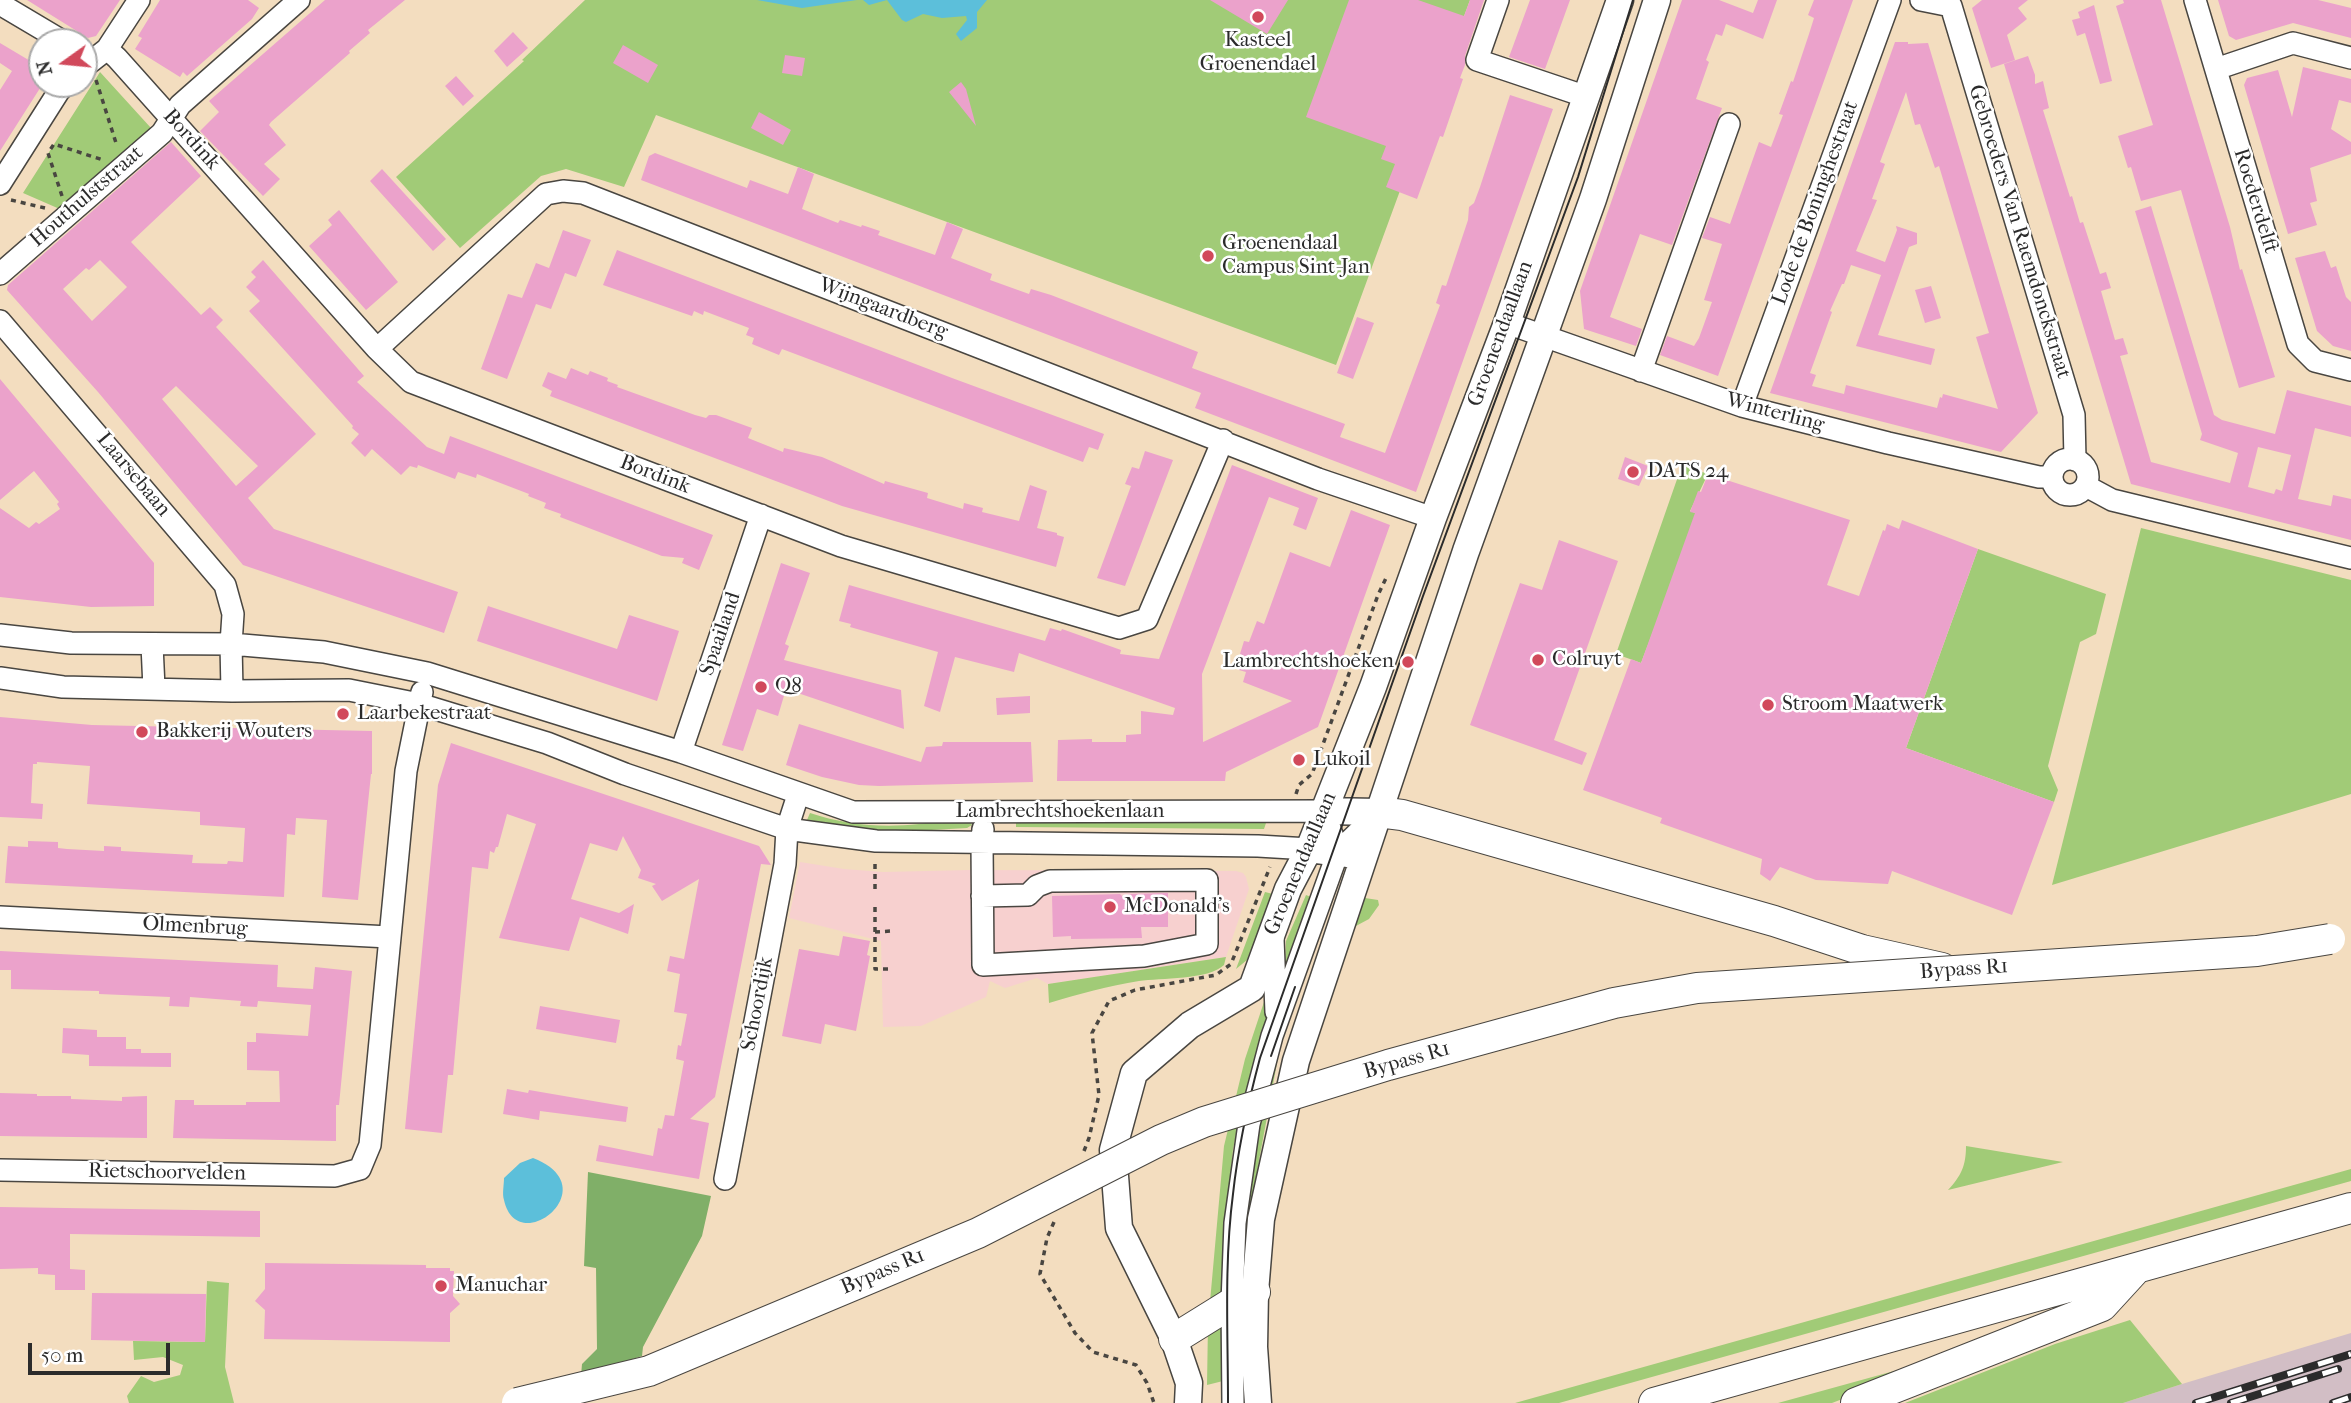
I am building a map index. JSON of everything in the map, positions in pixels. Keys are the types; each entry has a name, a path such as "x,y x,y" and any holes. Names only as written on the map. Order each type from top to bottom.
{"highway":[{"path":"1378,812 1402,815 1550,857 1774,921 1862,950 1956,971"},
{"name":"Bypass R1","path":"517,1403 649,1371 978,1233 1161,1140 1204,1122 1375,1069 1614,1003 1697,988 2257,951 2351,936"},
{"path":"1654,1403 2351,1208"},
{"path":"1856,1403 2102,1306 2136,1270"},
{"path":"1174,1339 1244,1297"}],"main road":[{"name":"Groenendaallaan","path":"1188,1403 1189,1383 1174,1339 1119,1228 1113,1150 1134,1073 1190,1025 1252,988 1288,889 1309,849 1373,687 1507,323 1620,0"},
{"name":"Groenendaallaan","path":"1258,1403 1254,1347 1244,1297 1296,1061 1351,854 1378,812 1465,551 1602,170 1657,0"},
{"path":"1324,811 1378,812"},
{"path":"1309,849 1351,854"}],"street":[{"path":"98,50 138,0"},
{"name":"Houthulststraat","path":"0,274 162,133 180,105 299,0"},
{"path":"1498,0 1477,60 1587,97"},
{"name":"Lode de Boninghestraat","path":"1742,406 1890,0"},
{"path":"1921,0 1954,3"},
{"name":"Roederdelft","path":"2195,0 2298,344 2315,361 2351,370"},
{"name":"Gebroeders Van Raemdonckstraat","path":"1954,3 2074,415 2075,460"},
{"path":"0,4 40,28"},
{"path":"2216,69 2293,43 2351,58"},
{"name":"Bordink","path":"98,59 117,58 377,349 411,382 842,546 1119,628 1147,619 1223,440"},
{"path":"0,184 55,98"},
{"path":"1641,371 1729,124"},
{"name":"Wijngaardberg","path":"377,349 546,194 563,191 583,193 1318,479 1433,519"},
{"name":"Winterling","path":"1507,323 1742,406 1888,443 2039,477 2051,477 2055,489 2065,495 2077,494 2086,486"},
{"name":"Laarsebaan","path":"3,328 225,585 233,614 230,644"},
{"path":"2051,477 2059,462 2075,460 2087,470 2086,486 2112,500 2351,558"},
{"name":"Spaailand","path":"681,752 761,515"},
{"name":"Lambrechtshoekenlaan","path":"0,635 71,643 230,644 324,652 427,673 681,752 853,812 1324,811"},
{"path":"230,644 232,691"},
{"path":"152,645 153,688"},
{"path":"389,937 406,771 427,673"},
{"name":"Lambrechtshoekenlaan","path":"0,678 63,687 349,691 419,704 547,743 625,774 787,829 876,841 1309,849"},
{"path":"787,829 798,795"},
{"path":"1272,1036 1351,854 1324,811"},
{"path":"982,896 1028,895 1037,886 1050,881 1207,880 1207,944 1144,956 1029,964 983,964 982,896 982,844 983,813"},
{"name":"Schoordijk","path":"725,1178 785,864 787,829"},
{"name":"Olmenbrug","path":"0,918 389,937"},
{"path":"1233,1403 1244,1297 1235,1223 1249,1124 1272,1036 1276,1009 1272,930"},
{"name":"Rietschoorvelden","path":"0,1170 335,1176 360,1169 370,1145 389,937"}],"path":[{"path":"98,82 124,166"},
{"path":"67,214 48,153 54,144 124,166"},
{"path":"0,197 67,214"},
{"path":"875,889 876,841"},
{"path":"875,907 875,969 894,969"},
{"path":"875,932 892,931"}],"shaded area":[{"path":"800,862 883,872 1236,871 1246,877 1249,889 1226,957 1048,984 1037,978 1005,988 990,981 986,997 921,1026 883,1027 881,941 789,918"},
{"path":"2351,1333 2351,1403 2123,1403 2182,1384"}],"green space":[{"name":"Groenendaal Campus Sint-Jan","path":"585,0 1470,0 1336,365 656,115 624,187 566,169 541,176 460,248 396,177 524,61 522,60"},
{"path":"100,72 151,128 62,210 23,193 83,98 98,98"},
{"path":"1682,465 1708,474 1690,511 1698,514 1641,663 1616,654"},
{"path":"2141,528 2351,580 2351,794 2052,885"},
{"path":"1978,549 2106,594 2096,634 2080,642 2048,766 2058,790 2054,802 1906,748"},
{"path":"810,813 864,824 905,825 968,819 972,825 967,828 926,830 866,830 807,820"},
{"path":"1016,822 1266,823 1264,829 1016,827"},
{"path":"1265,892 1273,894 1247,960 1236,969"},
{"path":"1306,895 1311,897 1285,970 1286,941"},
{"path":"1365,898 1378,900 1379,905 1369,919 1354,927"},
{"path":"1226,957 1224,965 1207,973 1128,983 1049,1003 1048,984"},
{"path":"1269,987 1268,1015 1233,1149 1222,1272 1223,1381 1207,1385 1208,1324 1224,1146 1245,1059"},
{"path":"1285,1029 1251,1204 1243,1346 1249,1186 1262,1106"},
{"path":"1966,1146 2063,1162 1948,1190 1962,1170"},
{"path":"2351,1169 2351,1181 1559,1403 1515,1403"},
{"path":"588,1172 711,1196 702,1236 643,1347 642,1356 581,1376 582,1364 597,1349 596,1268 584,1266"},
{"path":"207,1281 229,1283 225,1367 234,1403 129,1403 127,1396 141,1376 154,1382 180,1375 183,1365 163,1357 134,1360 133,1341 205,1342"},
{"path":"2130,1320 2182,1384 2123,1403 1905,1403 2055,1344"},
{"path":"1934,1360 1928,1366 1832,1403 1778,1403"}],"water":[{"path":"757,0 857,0 802,8"},
{"path":"863,0 887,0 869,5"},
{"path":"887,0 987,0 977,12 977,28 961,41 956,34 967,20 966,16 942,18 923,14 906,22"},
{"path":"533,1158 554,1171 562,1185 561,1200 552,1212 539,1221 525,1223 512,1217 504,1200 504,1178 520,1163"}],"building":[{"path":"27,0 120,0 98,33 98,28 72,28"},
{"path":"160,0 248,0 259,8 252,19 187,76 183,72 180,77 135,49 142,38 138,36"},
{"path":"325,0 405,0 368,30 370,33 349,51 350,53 271,122 269,125 286,145 264,164 280,179 263,196 200,131 219,112 209,101"},
{"name":"Kasteel Groenendael","path":"1210,0 1288,0 1267,34"},
{"path":"1349,0 1418,0 1464,16 1470,0 1484,0 1465,56 1460,78 1463,79 1417,199 1386,187 1395,164 1381,159 1386,146 1306,117"},
{"path":"1530,0 1570,0 1545,69 1509,57"},
{"path":"1682,0 1719,0 1753,13 1758,0 1777,0 1763,39 1726,24 1722,36 1716,34 1696,99 1722,108 1672,245 1640,234 1610,317 1642,329 1636,346 1584,329 1580,291"},
{"path":"1814,0 1853,0 1718,376 1660,355 1667,336 1694,346 1699,338 1712,302 1704,300 1722,244 1702,238 1710,217 1730,224 1759,142 1771,147 1783,115 1779,114 1791,81 1793,82 1814,18 1808,15"},
{"path":"1982,0 2028,0 2018,8 2027,19 2007,35 2015,60 1991,68 1972,8"},
{"path":"2123,0 2161,0 2230,227 2240,270 2242,269 2275,377 2239,388 2181,190 2141,201 2118,136 2153,125 2116,6 2124,3"},
{"path":"2218,0 2318,0 2351,8 2351,38 2293,23 2236,40 2229,36"},
{"path":"2094,5 2112,81 2100,84 2085,33 2077,36 2072,20 2080,18 2078,12"},
{"path":"513,32 528,48 507,67 494,51"},
{"path":"1895,42 1928,43 2038,413 2001,452 1770,393","holes":["1906,92 1915,125 1920,124 1935,168 1939,166 1989,333 1976,337 1998,409 1943,394 1937,408 1846,385 1844,394 1812,386 1816,375 1810,373 1832,312 1830,311 1851,265 1881,275 1856,346 1931,365 1935,349 1878,335 1909,247 1917,244 1917,233 1896,226 1897,230 1885,262 1856,251 1877,200 1872,199 1885,164 1880,162"]},
{"path":"0,43 28,60 28,98 34,98 0,151 0,90 12,71 0,63"},
{"path":"623,45 658,65 648,83 613,63"},
{"path":"785,55 805,58 802,76 782,73"},
{"path":"2028,56 2035,75 2035,84 2043,81 2049,108 2043,110 2070,197 2072,196 2080,223 2083,222 2100,274 2106,272 2111,288 2101,291 2115,340 2123,338 2128,354 2120,356 2151,462 2230,483 2238,453 2200,440 2202,434 2135,211 2151,206 2214,415 2222,420 2275,434 2287,390 2351,406 2351,437 2315,428 2298,499 2331,506 2333,495 2351,499 2351,540 2131,484 2004,64","holes":["2258,447 2291,455 2282,491 2276,489 2274,494 2248,487"]},
{"path":"2303,67 2351,79 2351,103 2339,100 2331,129 2351,142 2351,154 2310,168 2317,201 2310,203 2317,225 2288,234 2244,85 2247,78 2278,70 2292,117"},
{"path":"456,76 474,96 463,106 445,86"},
{"path":"961,82 966,89 976,126 949,92"},
{"path":"1510,95 1553,109 1416,492 1195,408 1201,393 641,180 649,156 655,153 747,188 750,180 788,194 798,167 814,174 802,209 838,223 840,220 880,231 878,235 935,255 947,222 963,229 951,258 992,274 990,280 1029,294 1031,289 1051,295 1198,352 1192,368 1345,424 1340,437 1385,453 1440,305 1436,303 1442,285 1446,286 1468,220 1469,207 1474,203 1480,187"},
{"path":"759,112 791,130 783,145 751,128"},
{"path":"171,142 201,176 131,242 201,315 210,307 223,320 216,327 316,434 248,498 274,529 458,592 444,633 243,565 98,392 7,290 8,285","holes":["100,260 127,287 92,321 63,289 86,268 89,270","176,386 258,466 236,486 162,399"]},
{"path":"382,169 446,239 433,251 370,181"},
{"path":"339,210 398,282 366,310 309,246 332,225 328,220"},
{"path":"563,230 591,240 576,277 565,273 551,309 536,304 507,379 481,369 508,294 522,298 536,263 549,268"},
{"path":"617,250 1104,434 1098,450 1089,447 1083,462 782,349 779,355 752,344 754,338 746,335 749,328 704,311 703,315 694,311 692,316 603,285"},
{"path":"2325,251 2331,268 2336,266 2346,297 2351,302 2351,351 2333,346 2317,331 2295,258"},
{"path":"263,260 364,376 357,382 427,447 444,454 450,436 713,535 699,570 682,563 684,558 662,556 560,517 561,514 544,508 546,503 528,496 529,494 477,474 476,478 458,472 455,479 418,465 417,468 410,466 401,475 372,449 365,457 351,443 359,434 353,426 249,311 260,301 246,287 256,277 251,272"},
{"path":"1931,286 1941,318 1925,323 1915,290"},
{"path":"1357,317 1374,323 1353,379 1337,373"},
{"path":"571,368 588,375 590,371 608,378 607,381 618,385 617,387 695,415 706,418 716,415 752,428 748,438 783,452 784,448 822,457 884,484 885,481 928,493 927,498 963,509 964,503 983,508 982,512 1019,521 1030,485 1047,491 1037,528 1064,537 1056,567 842,506 550,396 552,391 542,386 548,372 566,379"},
{"path":"0,379 154,563 154,606 91,607 0,597 0,508 29,528 60,509 57,504 59,502 34,471 0,500"},
{"path":"1145,451 1173,460 1125,586 1097,578 1131,486 1125,484 1132,467 1139,469"},
{"path":"1625,457 1648,466 1639,486 1618,479"},
{"path":"1232,465 1318,498 1306,530 1293,525 1299,508 1269,497 1202,674 1203,742 1292,701 1243,682 1246,672 1239,670 1244,656 1240,654 1244,641 1249,642 1257,621 1264,624 1290,552 1330,567 1351,510 1390,525 1318,727 1226,772 1225,781 1057,781 1058,740 1126,742 1126,735 1141,734 1141,711 1173,715 1175,708 1019,653 1014,672 955,657 940,712 924,706 938,652 850,627 851,624 839,621 849,585 1045,641 1050,628 1062,629 1121,650 1120,654 1159,659"},
{"name":"Stroom Maatwerk","path":"1708,474 1850,520 1827,585 1859,596 1887,524 1899,529 1902,520 1978,549 1906,748 2054,802 2012,915 1892,871 1888,884 1816,880 1780,867 1770,881 1760,874 1762,859 1660,823 1662,818 1583,790 1631,659 1641,663 1695,513 1690,512"},
{"name":"Colruyt","path":"1559,540 1618,561 1554,740 1587,753 1582,765 1470,725 1520,583 1542,590"},
{"path":"781,563 810,573 785,644 789,646 784,660 901,690 904,729 786,689 778,716 757,709 743,751 722,745"},
{"path":"488,606 617,649 629,615 679,631 657,701 477,641"},
{"path":"1030,696 1030,713 997,715 996,698"},
{"path":"0,717 92,725 372,731 372,774 358,900 322,897 327,820 296,818 295,835 287,834 284,897 5,883 8,846 28,847 28,841 58,842 58,848 67,849 104,851 104,846 121,847 121,851 193,855 192,863 227,864 228,861 243,862 245,828 200,825 200,812 87,804 90,766 37,762 33,764 31,803 43,804 42,819 0,817"},
{"path":"799,724 921,762 926,747 942,746 943,742 1031,742 1033,782 879,786 859,785 822,777 786,765"},
{"path":"451,743 759,846 771,865 761,864 715,1097 690,1119 709,1123 699,1179 596,1161 599,1145 653,1156 658,1128 662,1129 665,1115 674,1116 684,1061 676,1059 687,1014 674,1012 680,974 667,971 670,956 684,959 699,879 662,901 652,886 656,884 638,878 641,870 623,836 617,851 590,843 571,899 619,913 634,904 628,934 580,917 569,951 499,938 536,824 507,814 498,847 494,853 490,851 488,869 472,867 453,1075 448,1075 442,1133 405,1129 438,785"},
{"name":"McDonald's","path":"1168,893 1168,927 1141,927 1142,938 1053,937 1052,896 1120,894 1124,898 1129,894"},
{"path":"843,936 870,941 867,955 870,956 856,1031 825,1024 821,1044 782,1036 799,949 839,956"},
{"path":"0,951 278,965 277,987 313,989 315,967 352,971 339,1105 336,1105 336,1141 173,1138 175,1100 194,1100 194,1105 280,1102 279,1071 247,1070 247,1042 256,1042 256,1033 308,1036 311,1005 258,1001 257,1007 240,1006 241,1001 190,997 189,1007 169,1006 170,997 99,994 99,991 11,989 11,970 0,970"},
{"path":"540,1006 620,1020 616,1043 536,1029"},
{"path":"63,1028 97,1030 97,1037 126,1037 126,1049 141,1049 141,1053 171,1053 171,1067 89,1066 89,1055 62,1053"},
{"path":"507,1089 528,1093 529,1090 628,1107 626,1122 540,1111 539,1120 503,1114"},
{"path":"0,1093 122,1101 122,1097 147,1096 147,1138 0,1136"},
{"path":"0,1207 260,1211 260,1237 70,1234 70,1269 85,1270 85,1290 55,1290 55,1275 38,1274 38,1268 0,1269"},
{"path":"265,1263 426,1265 426,1268 450,1268 450,1271 454,1271 453,1296 460,1304 450,1313 450,1342 264,1339 265,1310 255,1301 265,1289"},
{"path":"92,1293 206,1294 205,1342 91,1340"}],"tram line":[{"path":"1228,1403 1227,1299 1230,1220 1241,1143 1260,1058 1423,596 1578,177 1633,0"},
{"path":"1271,1056 1295,987"}],"railway":[{"path":"2196,1403 2351,1354"},
{"path":"2231,1403 2338,1369"},
{"path":"2333,1403 2351,1397"}],"place":[{"name":"Kasteel Groenendael","path":"1258,17"},
{"name":"Groenendaal Campus Sint-Jan","path":"1208,256"},
{"name":"DATS 24","path":"1633,472"},
{"name":"Colruyt","path":"1538,660"},
{"name":"Lambrechtshoeken","path":"1408,662"},
{"name":"Q8","path":"761,687"},
{"name":"Stroom Maatwerk","path":"1768,705"},
{"name":"Laarbekestraat","path":"343,714"},
{"name":"Bakkerij Wouters","path":"142,732"},
{"name":"Lukoil","path":"1299,760"},
{"name":"McDonald's","path":"1110,907"},
{"name":"Manuchar","path":"441,1286"}]}
